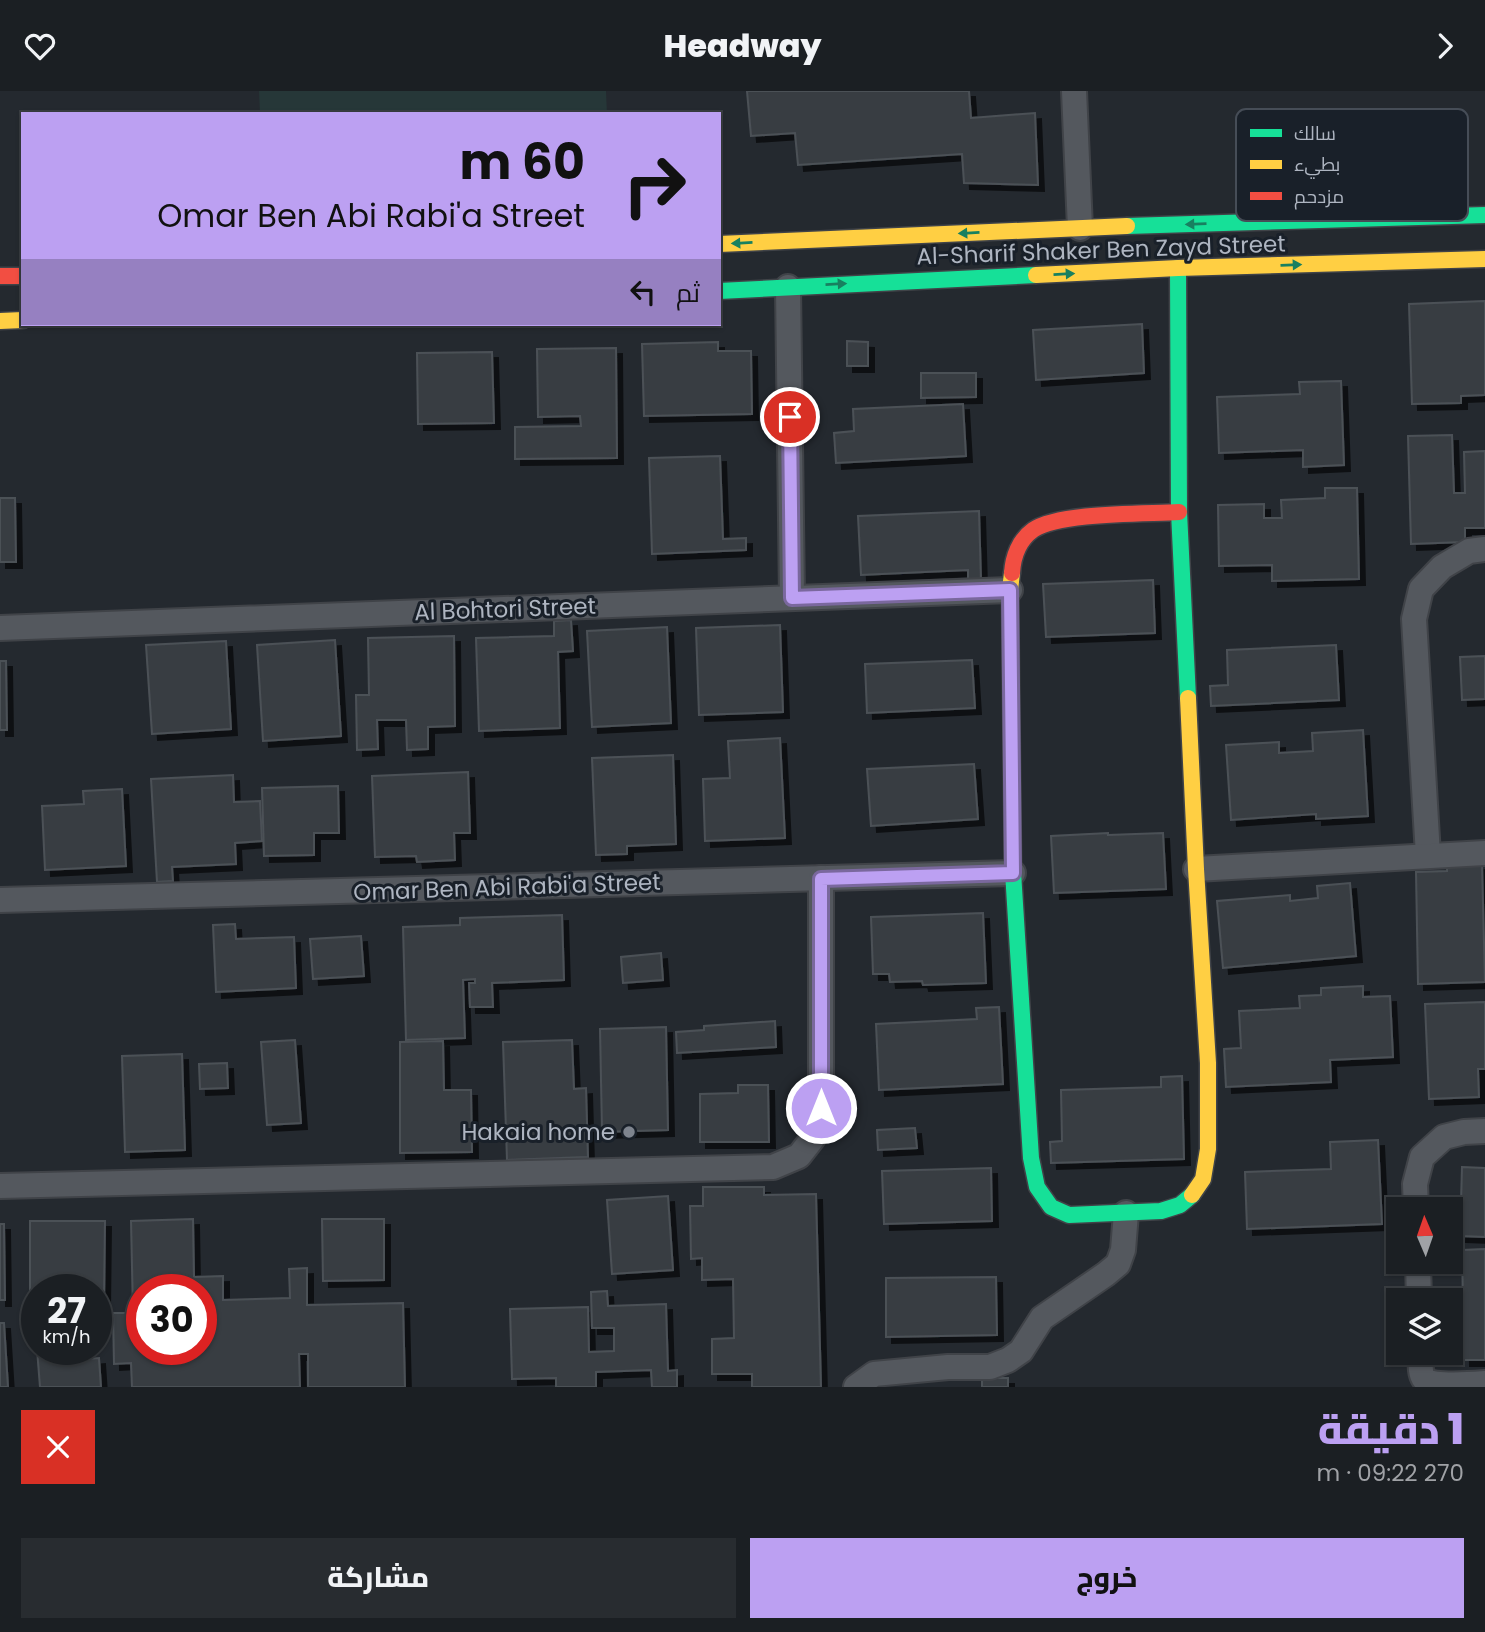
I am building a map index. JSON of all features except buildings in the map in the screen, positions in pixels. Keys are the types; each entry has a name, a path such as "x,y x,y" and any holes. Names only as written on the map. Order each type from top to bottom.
{"street":[{"path":"1074,91 1080,228"},
{"name":"Al-Sharif Shaker Ben Zayd Street","path":"1468,220 1485,215"},
{"name":"Al-Sharif Shaker Ben Zayd Street","path":"721,244 1080,228 1465,221"},
{"name":"Al-Sharif Shaker Ben Zayd Street","path":"721,291 1475,256"},
{"path":"8,276 21,260"},
{"path":"1178,268 1179,512 1208,1063 1208,1149 1203,1179 1192,1195 1180,1205 1161,1211 1069,1215 1051,1207 1037,1187 1031,1158 1013,873 1010,590 1013,560 1021,543 1033,530 1055,520 1179,512"},
{"path":"788,287 792,598"},
{"path":"0,321 21,320"},
{"path":"1428,855 1414,619 1421,589 1442,567 1469,551 1485,549"},
{"name":"Al Bohtori Street","path":"0,628 1010,590"},
{"path":"1196,869 1485,853"},
{"name":"Omar Ben Abi Rabi'a Street","path":"0,900 1013,873"},
{"path":"0,1186 774,1167 799,1156 813,1138 821,1108 821,879"},
{"path":"1416,1197 1415,1184 1422,1157 1444,1137 1485,1131"},
{"path":"856,1387 874,1374 948,1367 990,1367 1008,1360 1021,1350 1042,1318 1118,1264 1124,1250 1126,1213"},
{"path":"1421,1365 1421,1374 1433,1385 1485,1383"}],"shaded area":[{"path":"259,91 606,91 607,112 260,112"}],"traffic: fast":[{"path":"1468,216 1485,215"},
{"path":"1127,226 1290,221"},
{"path":"1178,268 1179,512 1188,698"},
{"path":"721,291 1036,275"},
{"path":"1013,872 1031,1158 1037,1187 1051,1207 1069,1215 1161,1211 1180,1205 1192,1195"}],"traffic: slow":[{"path":"721,244 1127,226"},
{"path":"1036,275 1485,259"},
{"path":"0,321 21,320"},
{"path":"1012,573 1013,872"},
{"path":"1188,698 1208,1063 1208,1149 1203,1179 1192,1195"}],"traffic: jam":[{"path":"0,276 21,276"},
{"path":"1012,573 1020,544 1028,534 1045,524 1082,517 1179,512"}],"place":[{"name":"Hakaia home","path":"629,1132"}],"route":[{"path":"790,417 792,598 1010,590 1013,873 821,879 821,1108"}]}
